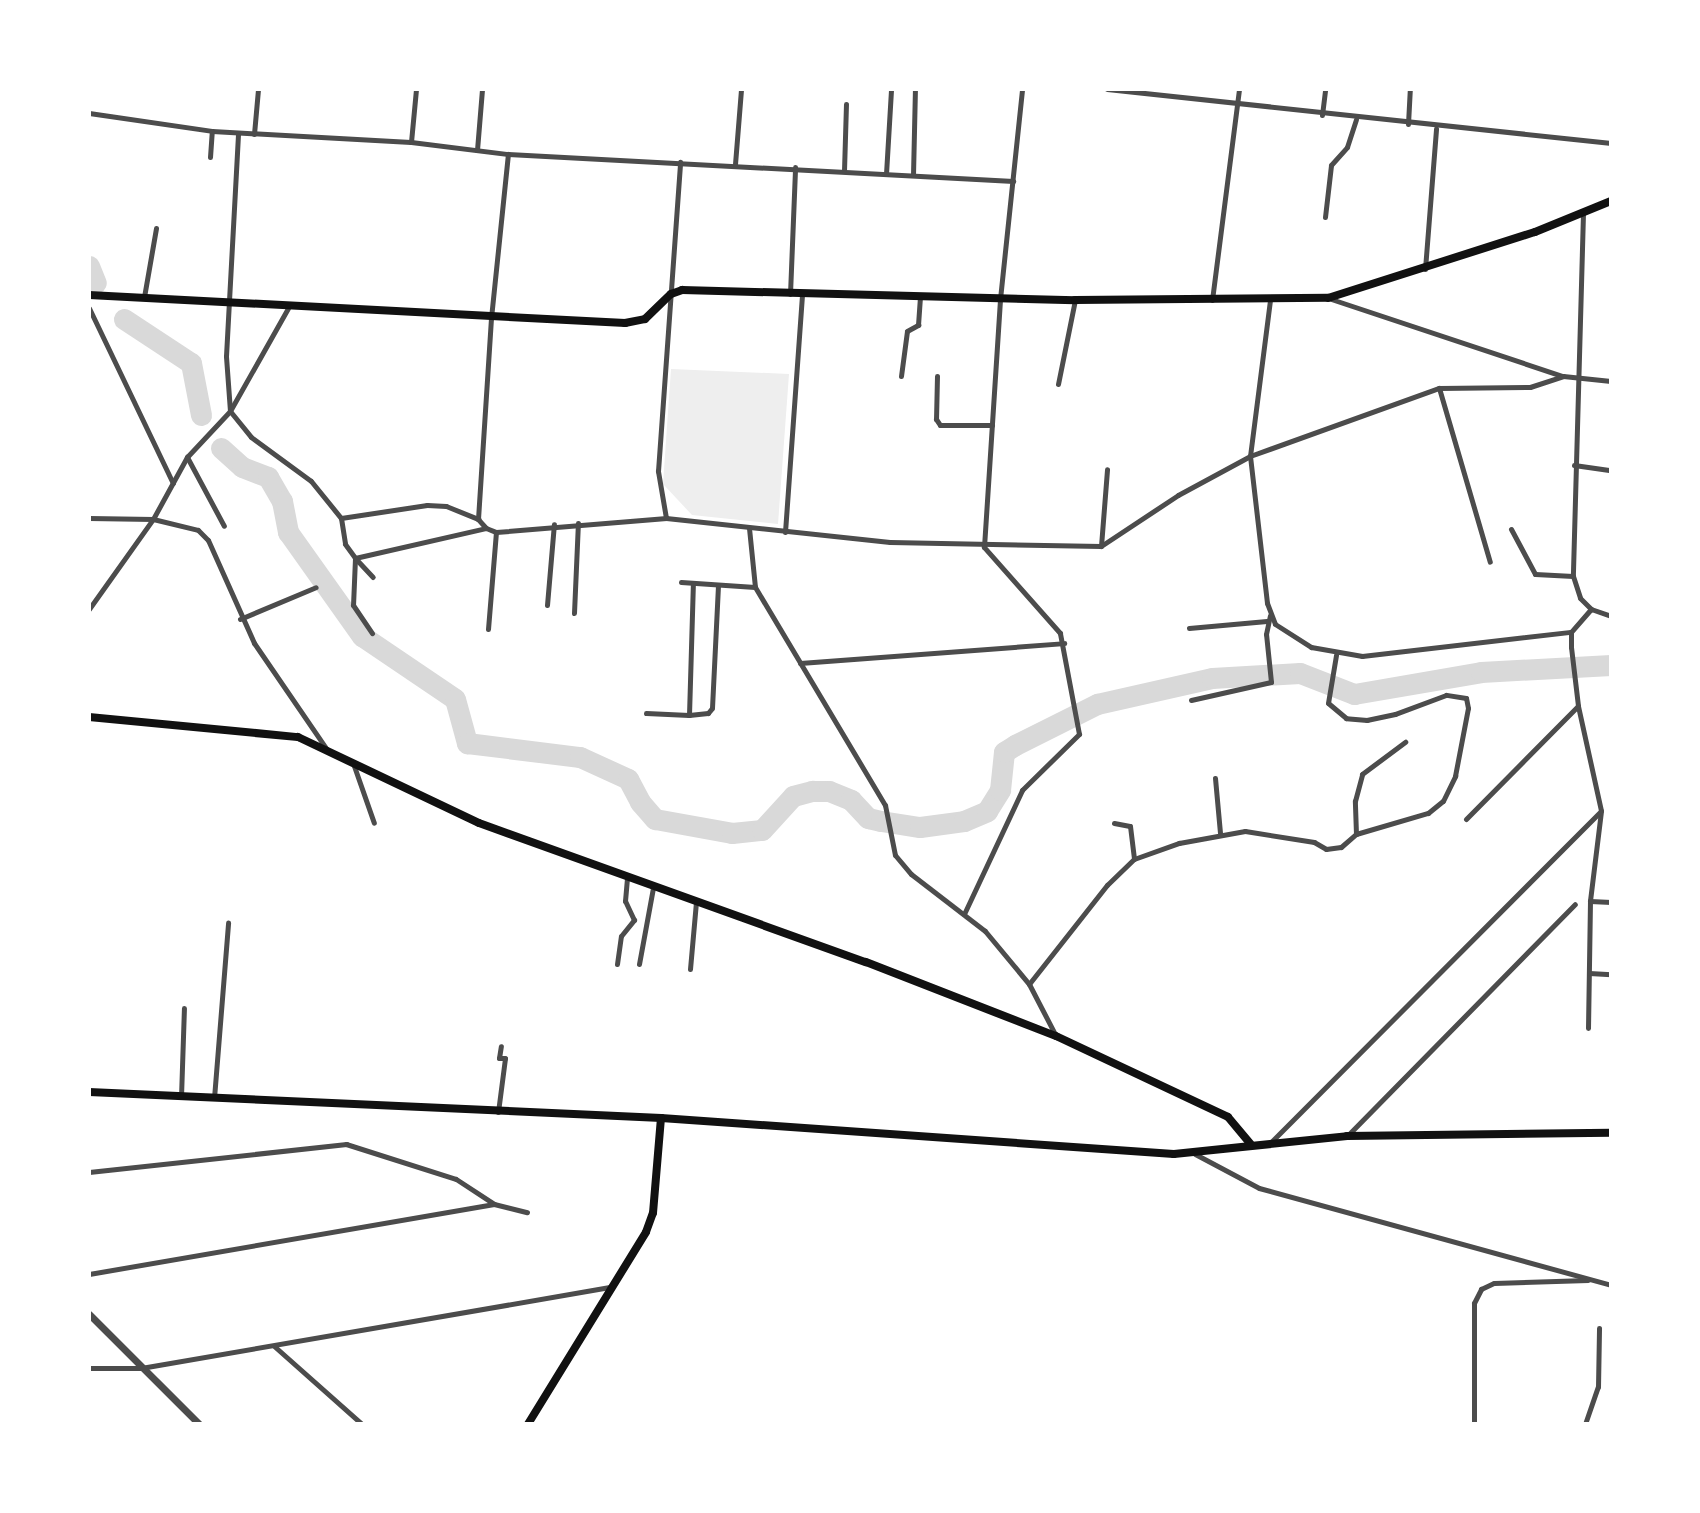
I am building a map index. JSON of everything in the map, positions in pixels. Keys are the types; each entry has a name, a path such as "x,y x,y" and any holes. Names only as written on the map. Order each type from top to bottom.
{"main road":[{"path":"89,295 491,318 637,323 671,293 1075,300 1328,298 1425,268 1611,201"},
{"path":"89,717 298,737 354,766 479,823 1056,1036 1228,1117 1251,1144"},
{"path":"89,1092 661,1118 1195,1154 1251,1144 1347,1136 1611,1133"},
{"path":"528,1424 611,1286 638,1248 653,1213 661,1118"}],"street":[{"path":"254,134 258,89"},
{"path":"411,142 416,89"},
{"path":"477,150 482,89"},
{"path":"735,164 741,89"},
{"path":"886,174 891,89"},
{"path":"912,175 915,89"},
{"path":"964,914 1022,790 1079,734 1076,703 1063,643 1053,620 984,547 1000,299 1022,89"},
{"path":"1107,89 1436,128 1611,143"},
{"path":"1212,300 1239,89"},
{"path":"1322,115 1325,89"},
{"path":"1408,124 1409,89"},
{"path":"844,170 846,104"},
{"path":"89,113 212,131 411,142 508,153 1013,181"},
{"path":"1325,217 1331,165 1347,147 1356,119"},
{"path":"1425,268 1436,128"},
{"path":"210,157 212,131"},
{"path":"238,133 226,356 230,411 251,437 311,481 341,518 345,544 373,577"},
{"path":"478,519 491,318 508,153"},
{"path":"666,518 658,471 680,162"},
{"path":"790,294 795,167"},
{"path":"1583,213 1573,576 1580,598 1591,609 1611,616"},
{"path":"144,297 156,228"},
{"path":"785,532 802,294"},
{"path":"901,376 907,331 918,325 920,297"},
{"path":"1328,298 1563,376 1611,381"},
{"path":"1058,384 1075,300"},
{"path":"1191,700 1271,682 1268,618 1250,456 1269,300"},
{"path":"89,609 153,519 187,457 230,411 288,307"},
{"path":"89,308 173,483"},
{"path":"937,376 937,422 992,425"},
{"path":"341,518 427,505 446,506 478,519 486,528 496,532 554,524 666,518 785,532 984,547 1101,546 1178,495 1250,456 1439,388 1530,387 1563,376"},
{"path":"1439,388 1490,562"},
{"path":"187,457 224,526"},
{"path":"1574,465 1611,470"},
{"path":"1101,546 1107,469"},
{"path":"89,518 153,519 198,530 208,540 240,619 328,751"},
{"path":"574,613 578,523"},
{"path":"547,605 554,524"},
{"path":"355,558 486,528"},
{"path":"749,528 755,587 886,805 894,849 911,874 985,931 1029,984 1056,1036"},
{"path":"1511,529 1535,574 1573,576"},
{"path":"488,629 496,532"},
{"path":"355,558 353,605 372,633"},
{"path":"681,582 755,587"},
{"path":"689,715 693,584"},
{"path":"646,713 689,715 708,713 712,708 718,586"},
{"path":"240,619 316,587"},
{"path":"1588,1028 1590,901 1601,811 1578,706 1571,632 1591,609"},
{"path":"1189,628 1268,618 1282,630 1311,647 1336,655 1400,654 1571,632"},
{"path":"800,663 1063,643"},
{"path":"1029,984 1107,885 1134,859 1220,834 1245,831 1314,842 1326,849 1345,845 1356,834 1428,813 1443,801 1455,776 1468,702 1463,696 1446,695 1412,710 1367,720 1335,713 1328,697 1336,655"},
{"path":"1466,820 1578,706"},
{"path":"1356,834 1354,801 1362,774 1405,741"},
{"path":"354,766 374,823"},
{"path":"1215,778 1220,834"},
{"path":"1270,1142 1601,811"},
{"path":"1114,823 1130,826 1134,859"},
{"path":"617,964 621,936 634,919 625,901 627,878"},
{"path":"639,964 653,888"},
{"path":"1590,901 1611,902"},
{"path":"690,969 696,902"},
{"path":"1347,1136 1575,904"},
{"path":"214,1098 228,923"},
{"path":"1589,973 1611,974"},
{"path":"181,1097 184,1008"},
{"path":"498,1112 505,1058 499,1058 501,1046"},
{"path":"89,1172 346,1144 456,1179 495,1204 527,1212"},
{"path":"1195,1154 1259,1188 1611,1284"},
{"path":"89,1274 495,1204"},
{"path":"1474,1424 1474,1303 1481,1289 1494,1283 1596,1280"},
{"path":"89,1368 141,1368 611,1286"},
{"path":"89,1314 199,1424"},
{"path":"1585,1424 1598,1387 1599,1328"},
{"path":"274,1346 362,1424"}],"shaded area":[{"path":"671,369 789,374 778,524 692,515 663,484"}],"waterway":[{"path":"89,266 96,283"},
{"path":"124,319 191,363 201,415"},
{"path":"221,448 242,467 268,477 282,501 288,532 362,636 455,699 467,743 580,757 628,779 640,802 655,819 732,833 762,830 793,796 812,791 829,791 851,800 868,818 881,821 920,827 964,821 987,811 1000,790 1004,752 1015,745 1097,704 1212,678 1300,673 1354,694 1481,672 1611,665"}]}
